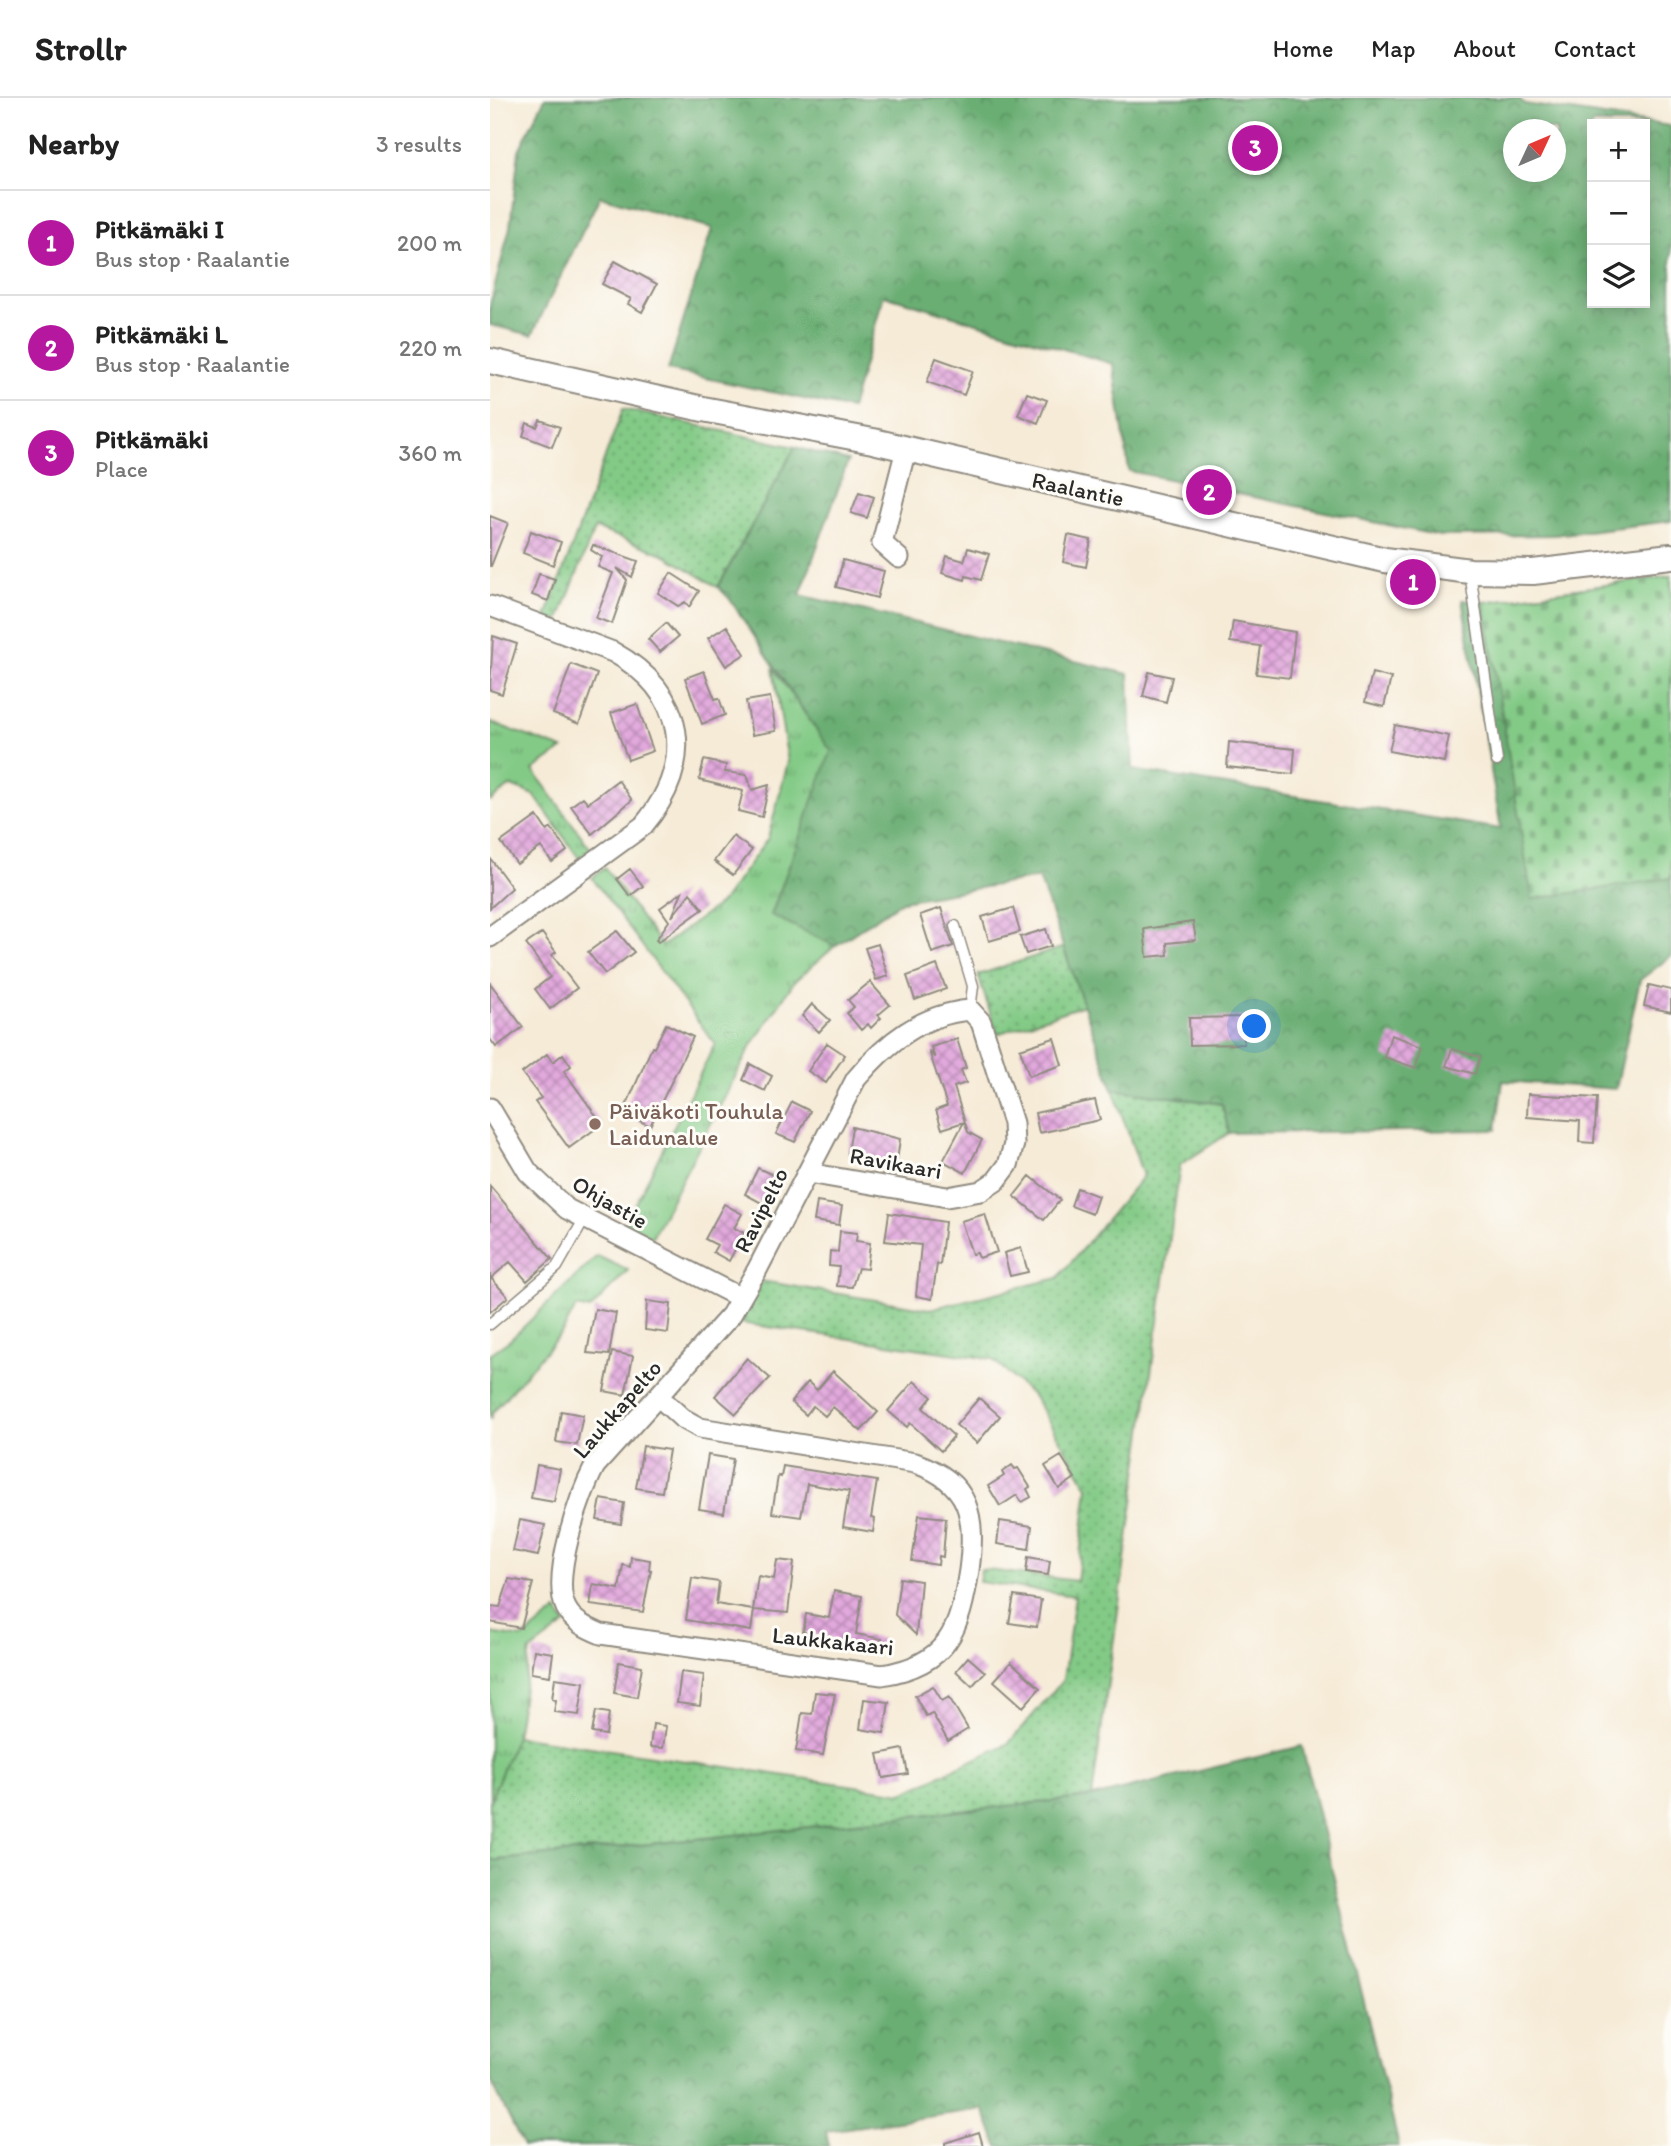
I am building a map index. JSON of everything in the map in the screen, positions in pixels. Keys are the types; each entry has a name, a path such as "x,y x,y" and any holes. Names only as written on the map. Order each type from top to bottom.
{"street":[{"name":"Raalantie","path":"490,361 703,409 906,449 1385,560 1470,571 1533,572 1671,556"},
{"path":"899,558 883,543 906,449"},
{"path":"490,606 613,652 632,663 650,678 672,714 677,756 673,779 662,804 643,826 490,937"},
{"name":"Ravipelto","path":"741,1298 856,1079 875,1056 901,1035 927,1020 952,1011 970,1010"},
{"name":"Ravikaari","path":"808,1173 947,1197 981,1191 996,1181 1008,1165 1014,1144 1013,1123 981,1021 970,1010"},
{"name":"Ohjastie","path":"492,1114 528,1172 545,1191 585,1218 741,1298"},
{"name":"Laukkapelto","path":"567,1610 561,1589 582,1490 595,1466 722,1327 741,1298"},
{"name":"Laukkakaari","path":"567,1610 581,1626 601,1634 882,1675 921,1665 950,1640 959,1623 974,1534 971,1514 951,1481 935,1469 915,1463 699,1428 682,1418 659,1397"}],"lane":[{"path":"1470,571 1497,761"},
{"path":"955,926 973,986 970,1010"},
{"path":"490,1324 557,1267 585,1218"}],"green space":[{"path":"545,98 1518,98 1525,104 1625,119 1587,119 1587,308 1650,308 1650,123 1671,126 1671,521 1554,535 1440,536 1129,471 1113,364 884,295 851,409 668,370 712,228 600,196 532,335 490,325 490,305 510,227 519,150"},
{"path":"623,409 795,447 718,587 661,553 595,528 558,622 546,617"},
{"path":"795,447 848,461 800,595 1129,674 1133,770 1501,829 1462,600 1485,602 1671,576 1671,956 1640,980 1616,1089 1503,1081 1496,1130 1229,1133 1222,1104 1113,1089 1039,878 902,901 835,946 771,916 830,751 729,598 718,587"},
{"path":"1671,576 1671,878 1532,899 1484,602"},
{"path":"773,668 831,751 771,915 835,946 794,982 750,1048 651,1239 625,1225 715,1044 592,878 605,868 662,946 722,902 768,838 788,762"},
{"path":"490,722 563,749 533,770 593,852 581,861 534,795 511,786 490,801"},
{"path":"1064,947 1084,1005 997,1034 978,975"},
{"path":"1113,1089 1222,1104 1229,1133 1180,1165 1092,1797 490,1861 490,1801 516,1736 903,1793 1009,1743 1063,1680 1075,1596 979,1582 981,1569 1077,1581 1088,1487 1034,1397 992,1359 740,1323 762,1281 930,1309 1058,1278 1143,1176"},
{"path":"597,1256 628,1270 590,1310 576,1307 563,1331 493,1412 490,1420 490,1354 510,1340"},
{"path":"557,1611 566,1624 530,1651 516,1736 490,1801 490,1633 523,1638"},
{"path":"1302,1746 1399,2146 998,2146 983,2109 826,2131 829,2146 523,2146 490,2079 490,1861 1092,1797"}],"building":[{"path":"615,261 657,284 642,312 628,304 631,299 602,284"},
{"path":"936,358 973,371 964,395 927,382"},
{"path":"1027,393 1047,400 1038,423 1018,415"},
{"path":"540,420 560,427 552,447 523,436 527,423 537,427"},
{"path":"859,492 874,497 867,518 851,513"},
{"path":"490,516 508,523 491,566 490,566"},
{"path":"531,531 561,542 553,565 523,553"},
{"path":"1068,535 1091,540 1086,567 1063,562"},
{"path":"593,545 638,561 632,577 617,568 627,580 612,624 596,618 613,573 598,567 602,557 591,550"},
{"path":"968,548 989,554 981,580 966,576 965,580 942,573 947,556 964,561"},
{"path":"843,560 884,571 877,598 836,587"},
{"path":"671,573 699,591 689,607 685,602 678,606 658,593"},
{"path":"539,574 555,579 548,601 532,595"},
{"path":"1233,621 1295,632 1290,678 1256,674 1260,646 1230,642"},
{"path":"666,623 678,637 660,652 648,639"},
{"path":"727,626 745,654 726,666 708,638"},
{"path":"493,636 517,644 502,694 490,690"},
{"path":"571,664 597,674 579,724 553,714"},
{"path":"704,671 715,699 719,698 725,715 702,724 685,678"},
{"path":"1149,672 1172,677 1166,702 1143,696"},
{"path":"1372,673 1391,678 1384,707 1365,702"},
{"path":"770,697 776,731 752,735 746,701"},
{"path":"637,704 653,751 628,760 611,713"},
{"path":"1395,725 1449,736 1444,762 1389,751"},
{"path":"1229,742 1295,749 1293,774 1227,767"},
{"path":"704,760 726,765 725,772 747,775 752,790 769,785 762,817 738,811 743,791 699,780"},
{"path":"618,780 632,800 592,834 571,806 583,797 588,803"},
{"path":"537,816 547,831 551,828 567,851 552,862 541,847 517,864 501,842"},
{"path":"733,836 752,850 733,875 714,861"},
{"path":"490,858 512,888 490,908"},
{"path":"630,869 643,886 630,896 617,879"},
{"path":"682,892 672,917 690,893 703,909 658,942 656,940 669,921 660,908"},
{"path":"941,908 953,946 932,953 920,915"},
{"path":"1013,908 1020,932 989,941 982,917"},
{"path":"1193,922 1196,940 1167,943 1168,955 1147,957 1144,929"},
{"path":"1046,929 1051,946 1026,954 1020,937"},
{"path":"617,931 634,952 605,974 588,952"},
{"path":"542,933 556,952 552,955 577,988 550,1009 535,989 550,977 526,944"},
{"path":"878,944 888,976 876,980 865,948"},
{"path":"937,965 946,989 915,1000 907,976"},
{"path":"870,982 890,1005 878,1015 881,1018 871,1028 868,1024 861,1030 847,1013 854,1007 848,1000"},
{"path":"490,983 523,1027 496,1047 490,1039"},
{"path":"1649,985 1671,990 1671,1012 1644,1006"},
{"path":"812,1004 830,1020 819,1032 802,1016"},
{"path":"1243,1017 1244,1044 1190,1045 1189,1018"},
{"path":"666,1024 693,1037 650,1126 623,1113 652,1047 654,1048"},
{"path":"1391,1035 1423,1046 1416,1068 1384,1057"},
{"path":"1054,1038 1062,1065 1029,1076 1020,1049"},
{"path":"957,1039 966,1068 961,1070 966,1083 954,1087 968,1132 982,1140 965,1173 943,1161 964,1122 942,1129 936,1110 947,1106 929,1051 935,1058 931,1047"},
{"path":"827,1043 845,1055 826,1083 808,1071"},
{"path":"1452,1049 1480,1057 1475,1074 1446,1066"},
{"path":"547,1054 553,1062 563,1054 571,1066 564,1071 602,1124 569,1148 535,1102 541,1098 522,1073"},
{"path":"750,1064 772,1076 765,1091 743,1080"},
{"path":"1528,1094 1597,1098 1594,1143 1579,1142 1580,1121 1527,1117"},
{"path":"1095,1100 1100,1120 1039,1133 1035,1113"},
{"path":"792,1102 810,1111 795,1142 776,1134"},
{"path":"852,1127 900,1139 897,1161 891,1160 891,1164 858,1159 858,1155 848,1153"},
{"path":"758,1168 781,1179 767,1206 745,1194"},
{"path":"1030,1176 1060,1200 1044,1220 1014,1196"},
{"path":"490,1186 552,1259 527,1281 510,1262 491,1278 508,1297 490,1312"},
{"path":"1077,1188 1098,1196 1092,1214 1071,1206"},
{"path":"817,1202 842,1206 839,1225 814,1221"},
{"path":"724,1204 742,1214 734,1228 744,1233 729,1261 713,1252 717,1245 705,1239"},
{"path":"889,1213 945,1222 940,1265 937,1264 932,1299 916,1296 921,1245 885,1241"},
{"path":"985,1214 997,1252 979,1258 977,1253 972,1254 961,1221"},
{"path":"840,1231 857,1233 856,1241 870,1243 867,1269 858,1268 852,1287 837,1286 839,1267 829,1266 830,1251 838,1252"},
{"path":"1021,1248 1028,1272 1010,1276 1004,1253"},
{"path":"647,1301 671,1304 668,1333 645,1330"},
{"path":"595,1309 616,1313 609,1355 587,1353"},
{"path":"612,1352 633,1356 625,1395 604,1391"},
{"path":"747,1358 770,1378 736,1414 715,1396"},
{"path":"833,1371 878,1412 861,1431 833,1407 825,1416 813,1406 806,1415 791,1402 808,1382 817,1390"},
{"path":"914,1381 932,1397 923,1408 954,1436 941,1451 910,1423 907,1427 888,1411"},
{"path":"979,1398 1000,1416 977,1443 956,1425"},
{"path":"561,1411 583,1415 577,1445 556,1442"},
{"path":"643,1446 669,1450 662,1492 636,1488"},
{"path":"708,1455 733,1459 724,1513 699,1509"},
{"path":"1061,1456 1075,1478 1059,1489 1045,1466"},
{"path":"537,1465 560,1469 554,1502 531,1498"},
{"path":"1012,1465 1015,1469 1018,1468 1030,1487 1027,1489 1031,1497 1022,1502 1017,1495 1000,1506 988,1486 1004,1476 1002,1472"},
{"path":"783,1466 877,1481 871,1518 875,1519 873,1532 843,1527 849,1491 807,1484 801,1517 772,1513 778,1476 781,1477"},
{"path":"601,1499 624,1503 621,1524 597,1520"},
{"path":"919,1515 946,1518 943,1557 939,1556 938,1565 912,1561"},
{"path":"520,1520 545,1525 538,1556 513,1551"},
{"path":"1000,1521 1032,1526 1029,1549 997,1544"},
{"path":"631,1557 650,1560 651,1570 643,1612 590,1605 593,1584 619,1589 623,1565 630,1567"},
{"path":"1028,1557 1050,1561 1048,1575 1026,1572"},
{"path":"777,1560 794,1562 788,1613 754,1610 751,1631 686,1620 692,1578 719,1582 716,1604 753,1610 758,1576 774,1579"},
{"path":"900,1578 921,1581 916,1635 895,1615"},
{"path":"509,1579 533,1583 521,1628 490,1622 490,1606 500,1607"},
{"path":"834,1591 862,1596 856,1634 882,1639 880,1650 832,1642 832,1638 803,1632 806,1614 829,1618"},
{"path":"1014,1596 1041,1600 1037,1627 1009,1623"},
{"path":"534,1650 553,1653 550,1676 531,1673"},
{"path":"968,1657 985,1672 972,1686 956,1671"},
{"path":"619,1662 642,1666 637,1697 614,1693"},
{"path":"1011,1662 1040,1688 1023,1707 994,1681"},
{"path":"681,1672 704,1675 700,1706 677,1703"},
{"path":"555,1678 584,1682 579,1715 554,1712 556,1700 552,1699"},
{"path":"933,1686 942,1701 949,1697 968,1729 948,1741 932,1713 926,1716 915,1696"},
{"path":"815,1692 835,1694 823,1755 796,1751 802,1713 812,1714"},
{"path":"864,1699 889,1702 884,1733 860,1729"},
{"path":"596,1711 609,1713 606,1735 592,1733"},
{"path":"653,1724 666,1726 663,1748 650,1747"},
{"path":"903,1749 908,1774 883,1778 878,1754"},
{"path":"979,2132 983,2146 945,2146 945,2143"}],"place":[{"name":"Pitkämäki","path":"1255,148"},
{"name":"Pitkämäki L","path":"1209,492"},
{"name":"Pitkämäki I","path":"1413,582"},
{"name":"Päiväkoti Touhula Laidunalue","path":"595,1124"}]}
